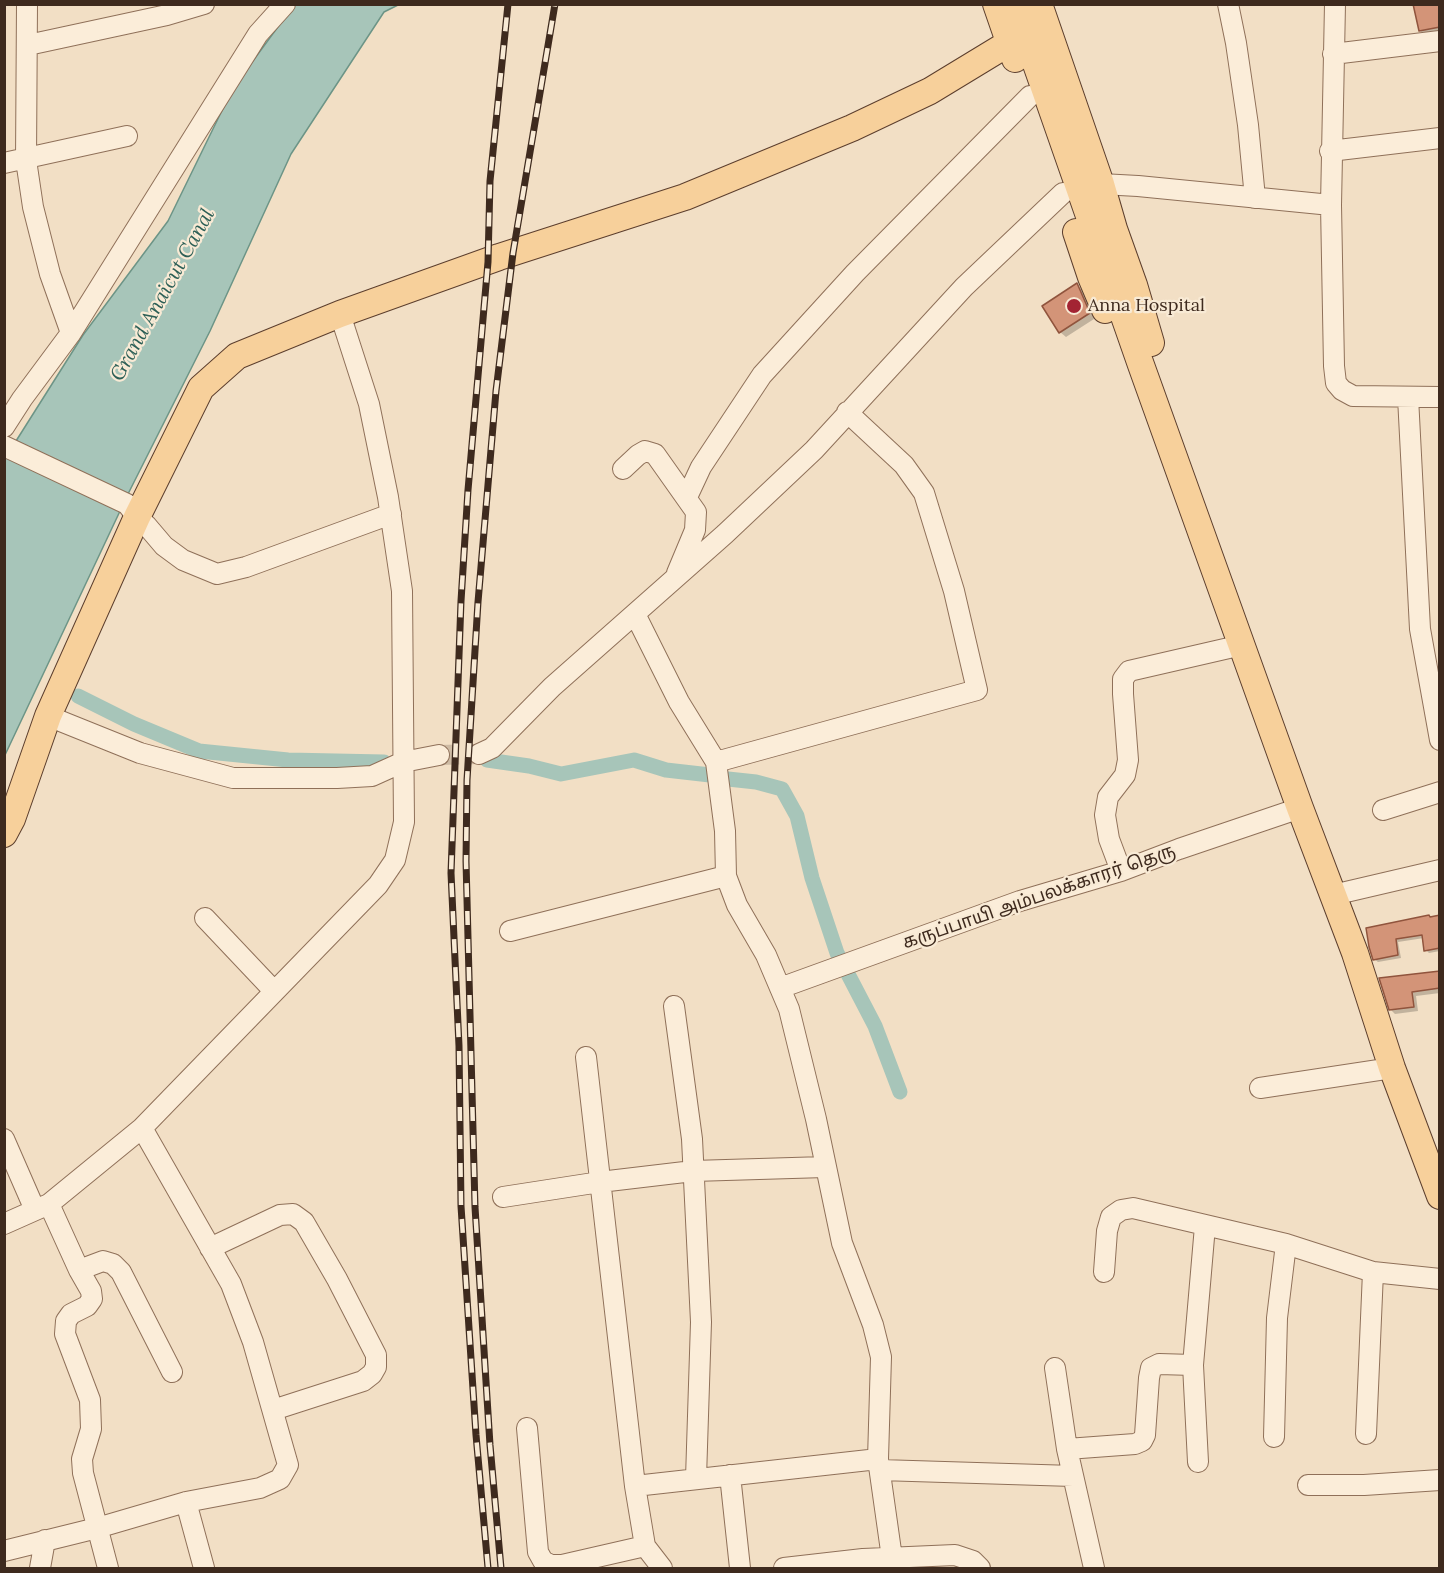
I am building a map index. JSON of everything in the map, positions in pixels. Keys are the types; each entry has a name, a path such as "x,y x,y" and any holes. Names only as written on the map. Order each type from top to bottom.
{"main road":[{"path":"996,4 1064,193 1091,277 1139,386 1158,411"},
{"path":"1015,4 1300,808 1355,953 1392,1068 1440,1196"},
{"path":"1049,9 1160,374 1158,411"},
{"path":"4,834 12,819 48,716 132,511 201,388 237,356 340,314 499,257 685,197 882,114 930,91 1009,43"}],"street":[{"path":"27,4 26,160 33,207 50,274 70,333"},
{"path":"28,45 167,15 204,4"},
{"path":"4,427 70,333 258,34 285,4"},
{"path":"1228,4 1248,125 1255,198"},
{"path":"1335,4 1330,151 1336,383 1342,390 1353,396 1440,397"},
{"path":"1333,54 1440,41"},
{"path":"687,497 700,467 762,375 855,273 1030,96"},
{"path":"4,163 128,136"},
{"path":"1330,151 1440,138"},
{"path":"1101,184 1331,205"},
{"path":"479,754 492,748 552,687 725,534 814,450 964,287 1064,193"},
{"path":"4,1224 42,1207 142,1128 378,885 395,860 404,822 402,591 391,514 369,404 340,314"},
{"path":"1408,398 1420,628 1440,740"},
{"path":"716,762 977,690 954,591 924,493 904,465 847,412"},
{"path":"6,447 132,511 164,546 183,560 217,574 246,567 391,514"},
{"path":"623,470 638,454 645,451 655,454 696,512 695,530 675,578"},
{"path":"635,614 680,702 716,762 724,831 726,876 737,904 766,955 789,1009 816,1119 842,1243 873,1325 881,1357 879,1464 892,1558"},
{"path":"1121,871 1109,839 1105,815 1108,796 1125,776 1128,760 1123,679 1129,671 1139,668 1242,645"},
{"path":"48,716 140,753 232,778 372,776 403,762 439,755"},
{"path":"1383,810 1440,792"},
{"name":"கருப்பாயி அம்பலக்காரர் தெரு","path":"780,988 1020,901 1121,871 1300,808"},
{"path":"1333,895 1440,870"},
{"path":"510,931 726,876"},
{"path":"205,918 274,992"},
{"path":"674,1006 692,1139 701,1322 696,1478"},
{"path":"586,1058 635,1486 645,1546 662,1569"},
{"path":"1260,1088 1392,1068"},
{"path":"4,1551 97,1528 186,1502 260,1488 280,1479 288,1465 253,1342 231,1284 142,1128"},
{"path":"4,1139 91,1291 92,1299 87,1306 71,1314 66,1321 65,1334 90,1400 91,1429 82,1459 83,1473 108,1569"},
{"path":"503,1197 693,1171 825,1167"},
{"path":"1104,1272 1107,1231 1111,1217 1121,1210 1134,1208 1286,1244 1373,1272 1440,1279"},
{"path":"210,1248 280,1215 293,1214 304,1222 338,1279 376,1355 376,1367 372,1374 363,1381 273,1410"},
{"path":"1198,1462 1193,1365 1205,1226"},
{"path":"1274,1437 1277,1318 1286,1244"},
{"path":"79,1270 104,1261 113,1264 121,1272 172,1372"},
{"path":"1366,1434 1373,1272"},
{"path":"1067,1449 1135,1444 1142,1441 1145,1435 1151,1368 1159,1364 1193,1365"},
{"path":"1055,1368 1067,1449 1094,1569"},
{"path":"527,1428 538,1552 543,1561 551,1565 562,1565 620,1560 645,1546"},
{"path":"635,1486 696,1478 879,1464 1073,1476"},
{"path":"730,1475 740,1569"},
{"path":"1308,1485 1364,1485 1440,1480"},
{"path":"186,1502 204,1569"},
{"path":"40,1569 45,1540"},
{"path":"784,1569 863,1564 892,1558 955,1555 973,1561 980,1569"}],"water":[{"name":"Grand Anaicut Canal","path":"294,5 398,5 384,12 291,154 210,331 129,492 5,755 4,460 83,335 168,221 233,88"}],"building":[{"path":"1413,4 1440,4 1440,27 1419,31"},
{"path":"1077,283 1090,313 1059,333 1042,306"},
{"path":"1429,915 1430,917 1440,915 1440,948 1424,951 1422,935 1396,939 1398,955 1373,960 1366,928"},
{"path":"1440,971 1440,988 1412,992 1414,1007 1389,1010 1379,978"}],"waterway":[{"path":"78,696 134,724 199,751 288,760 384,762"},
{"path":"487,760 529,766 561,774 634,760 666,770 710,775"},
{"path":"728,779 756,782 782,789 797,816 812,878 837,953 875,1026 900,1092"}],"tunnel":[{"path":"439,755 479,754"}],"railway":[{"path":"488,1568 476,1435 461,1206 459,1046 451,873 461,601 468,490 488,262 490,181 508,4"},
{"path":"501,1568 490,1445 475,1207 466,861 467,780 478,602 496,391 513,253 555,4"}],"place":[{"name":"Anna Hospital","path":"1074,306"}]}
